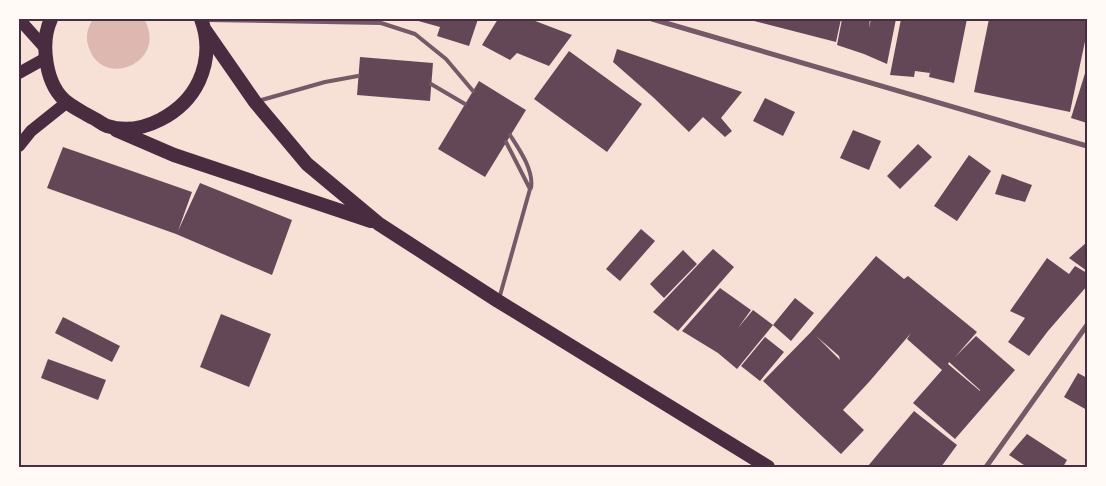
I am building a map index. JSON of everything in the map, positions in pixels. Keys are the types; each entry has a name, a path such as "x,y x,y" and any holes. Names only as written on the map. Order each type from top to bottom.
{"highway":[{"path":"51,19 48,26 45,53 50,76 66,103 107,126 174,155 379,224"},
{"path":"202,23 255,102 307,164 379,224 498,301 768,467"},
{"path":"107,126 127,128 148,125 166,117 183,105 195,89 204,70 207,50 202,23"}],"main road":[{"path":"19,19 45,53 19,73"},
{"path":"19,146 31,131 66,103"}],"street":[{"path":"652,19 1087,146"},
{"path":"986,467 1087,326"}],"lane":[{"path":"202,23 381,22 415,34 446,59 473,91"},
{"path":"255,102 325,82 358,76"},
{"path":"431,84 465,104"},
{"path":"498,301 530,189 531,176 510,135"},
{"path":"506,142 530,189"}],"shaded area":[{"path":"93,19 144,19 149,34 148,48 141,58 131,65 119,69 107,67 96,61 89,48 87,37"}],"building":[{"path":"411,19 478,19 469,46 437,36 440,27"},
{"path":"498,19 530,19 572,35 549,66 517,53 510,60 482,45"},
{"path":"746,19 841,19 836,42"},
{"path":"842,19 870,19 869,28 871,19 896,19 887,64 837,45"},
{"path":"901,19 967,19 954,83 929,77 930,73 915,71 914,77 890,75"},
{"path":"989,19 1087,19 1087,32 1070,112 974,92"},
{"path":"617,49 742,92 721,118 732,131 725,137 703,117 689,132 613,62"},
{"path":"569,51 642,104 607,152 534,99"},
{"path":"360,57 433,63 430,101 357,95"},
{"path":"1087,67 1087,123 1071,118"},
{"path":"479,81 526,110 485,177 438,149"},
{"path":"765,98 795,112 783,136 753,121"},
{"path":"853,130 881,141 869,170 840,158"},
{"path":"918,144 932,157 900,189 887,176"},
{"path":"63,147 192,192 178,231 200,183 292,220 272,275 176,234 47,188"},
{"path":"969,155 991,171 957,221 934,206"},
{"path":"1002,174 1032,185 1025,202 995,194"},
{"path":"641,229 655,241 620,281 606,269"},
{"path":"1087,242 1087,271 1069,258"},
{"path":"713,249 734,267 678,331 653,312"},
{"path":"683,250 697,264 664,298 650,284"},
{"path":"876,256 904,279 908,276 977,332 955,357 976,336 1015,370 955,439 913,403 942,370 907,339 911,333 843,410 864,430 841,454 763,381 811,332","holes":["816,336 839,356 840,360","949,362 980,390 980,391 948,364"]},
{"path":"1047,258 1069,274 1075,266 1087,273 1087,286 1029,356 1008,342 1025,318 1010,311"},
{"path":"720,288 751,310 738,328 753,310 773,325 737,369 718,353 682,331"},
{"path":"795,298 814,313 791,341 773,325"},
{"path":"221,314 271,334 249,387 200,367"},
{"path":"63,317 120,346 112,362 55,333"},
{"path":"765,337 784,352 760,381 741,366"},
{"path":"48,359 106,380 98,400 41,378"},
{"path":"1078,373 1087,378 1087,410 1064,397"},
{"path":"914,411 957,445 941,467 868,466"},
{"path":"1027,434 1067,460 1063,467 1027,467 1009,455"}]}
